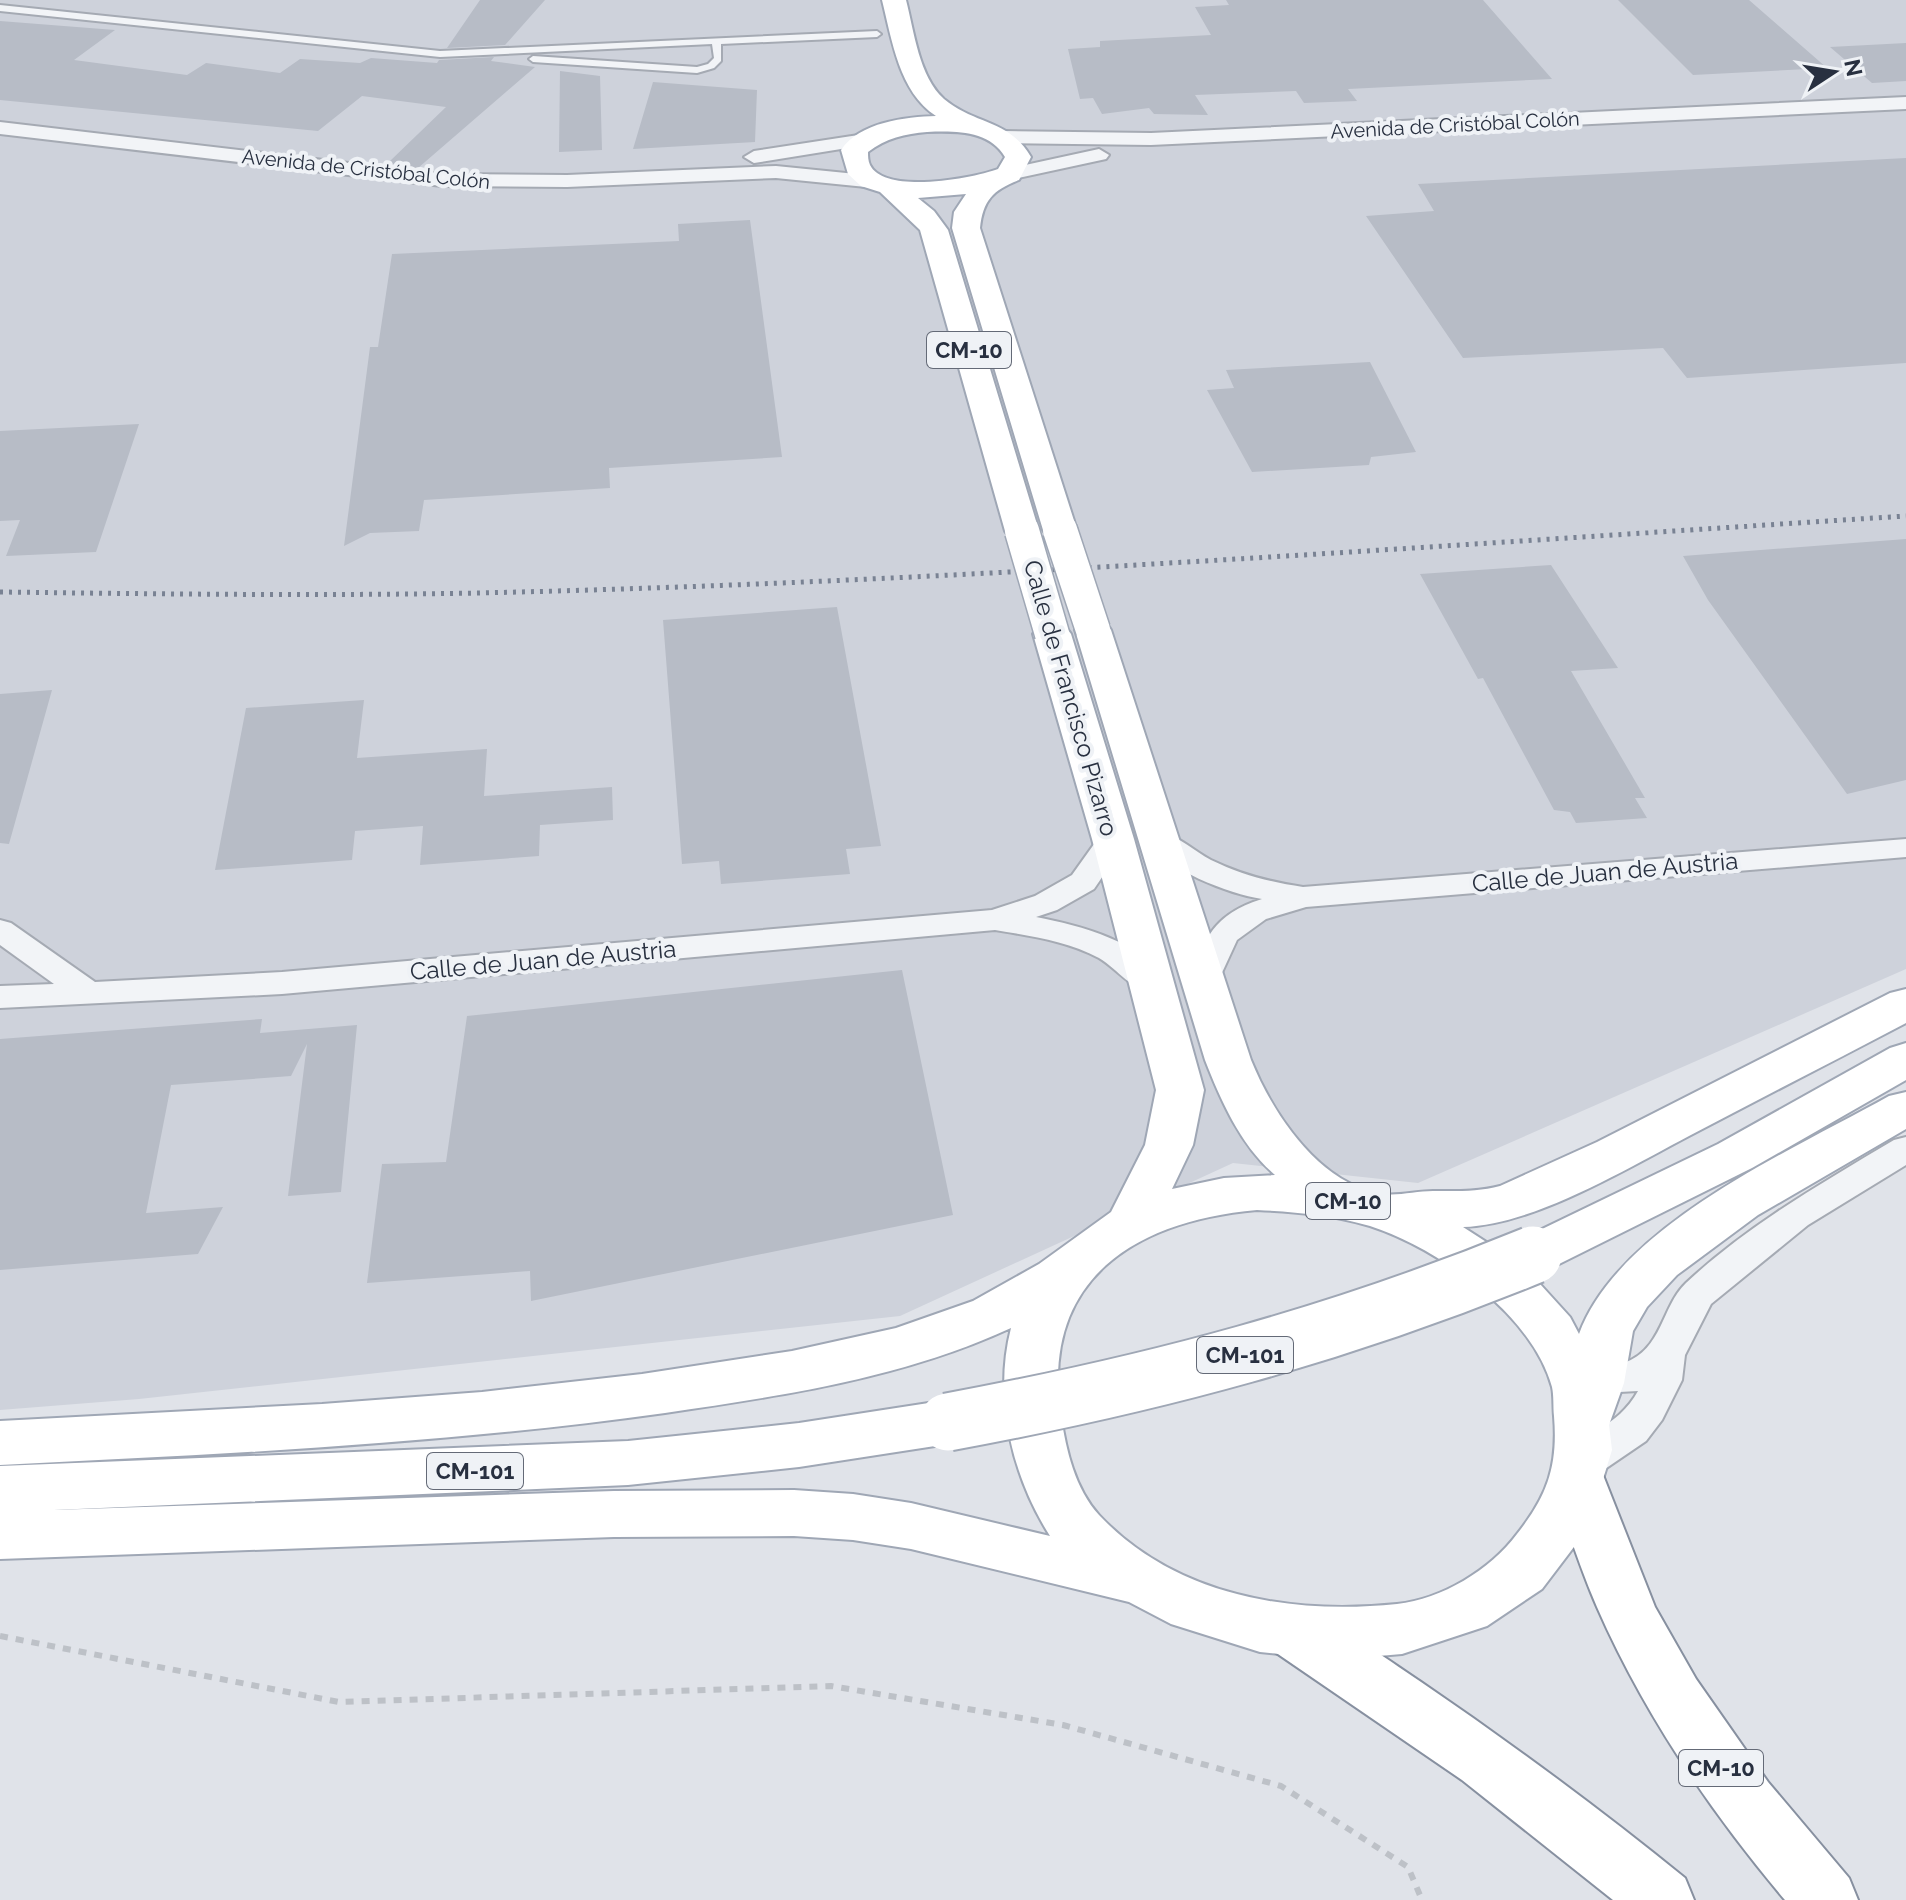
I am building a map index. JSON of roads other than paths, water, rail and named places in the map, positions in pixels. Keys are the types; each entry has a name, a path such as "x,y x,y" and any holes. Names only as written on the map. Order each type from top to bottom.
{"main road":[{"name":"CM-10","path":"881,15 893,93 870,137 854,150 853,161 856,169 883,184"},
{"path":"881,15 928,97 945,111 1004,137 1018,157 997,179 940,189 883,184"},
{"path":"870,137 928,124 976,127"},
{"name":"Calle de Francisco Pizarro","path":"997,179 968,212 966,228 1228,1060 1242,1095 1261,1127 1285,1157 1332,1197"},
{"name":"Calle de Francisco Pizarro","path":"883,184 920,212 934,230 1113,839 1180,1090 1169,1145 1130,1224"},
{"path":"1384,1210 1484,1208 1514,1200 1614,1154 1906,1004"},
{"name":"CM-101","path":"0,1489 628,1463 799,1445 948,1422 1101,1391 1327,1332 1429,1297 1533,1255 1735,1156 1906,1059"},
{"path":"1585,1424 1608,1327 1622,1299 1658,1261 1739,1205 1906,1108"},
{"name":"CM-10","path":"1585,1424 1545,1548 1518,1576 1481,1600 1439,1618 1395,1630 1348,1636 1296,1634 1218,1617 1147,1584 1109,1560 1075,1528 1050,1482 1036,1432 1029,1385 1038,1327 1068,1271 1096,1245 1130,1224 1192,1201 1261,1192 1332,1197 1384,1210 1448,1238 1504,1278 1548,1327 1568,1357 1585,1424 1612,1575 1658,1669 1724,1771 1826,1900"},
{"path":"0,1443 363,1424 568,1405 709,1386 843,1362 926,1340 1002,1310 1068,1271"},
{"path":"0,1535 614,1514 794,1513 911,1526 1147,1584"},
{"name":"CM-10","path":"1296,1634 1408,1704 1560,1816 1662,1900"}],"street":[{"name":"Avenida de Cristóbal Colón","path":"1004,137 1151,139 1906,103"},
{"name":"Avenida de Cristóbal Colón","path":"0,114 356,157 477,168 547,169 769,157 870,137"},
{"name":"Avenida de Cristóbal Colón","path":"997,179 1065,160 1161,151 1906,116"},
{"name":"Avenida de Cristóbal Colón","path":"0,128 442,180 567,181 776,172 883,184"},
{"path":"995,920 1046,903 1083,882 1113,839"},
{"path":"1161,841 1197,865 1246,887 1303,897"},
{"name":"Calle de Juan de Austria","path":"1303,897 1906,848"},
{"path":"1203,982 1223,935 1255,912 1303,897"},
{"path":"995,920 1061,932 1089,941 1114,953 1152,983"},
{"name":"Calle de Juan de Austria","path":"0,997 282,983 995,920"},
{"path":"0,930 89,993"},
{"path":"1585,1424 1632,1430 1648,1409 1663,1380 1666,1355 1697,1295 1795,1216 1906,1149"},
{"path":"1585,1424 1630,1378 1666,1355"}],"lane":[{"path":"0,8 440,54 716,42 881,15"},
{"path":"496,52 521,58 697,70 711,66 718,59 716,42"}],"railway":[{"path":"0,592 479,593 836,581 1193,562 1906,516"}]}
